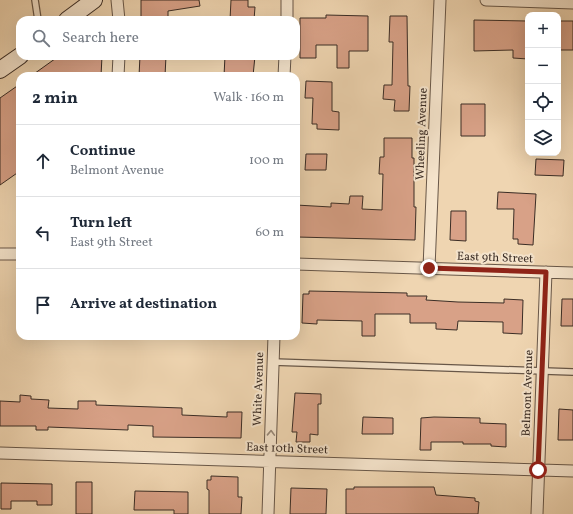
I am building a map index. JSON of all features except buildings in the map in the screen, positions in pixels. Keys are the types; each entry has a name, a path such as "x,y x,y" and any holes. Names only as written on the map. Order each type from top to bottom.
{"main road":[{"path":"72,16 94,0"},
{"path":"0,70 16,59"}],"street":[{"path":"117,0 119,16"},
{"path":"287,16 288,0"},
{"name":"Wheeling Avenue","path":"429,268 440,0"},
{"path":"486,0 573,3"},
{"path":"118,72 119,60"},
{"path":"284,72 285,60"},
{"path":"0,254 16,254"},
{"name":"East 9th Street","path":"300,264 573,273"},
{"name":"Belmont Avenue","path":"537,514 546,272"},
{"name":"White Avenue","path":"268,514 274,340"},
{"name":"East 10th Street","path":"0,452 573,471"}],"lane":[{"path":"35,0 37,16"},
{"path":"273,362 573,372"}],"route":[{"path":"429,268 546,272 538,470"}]}
